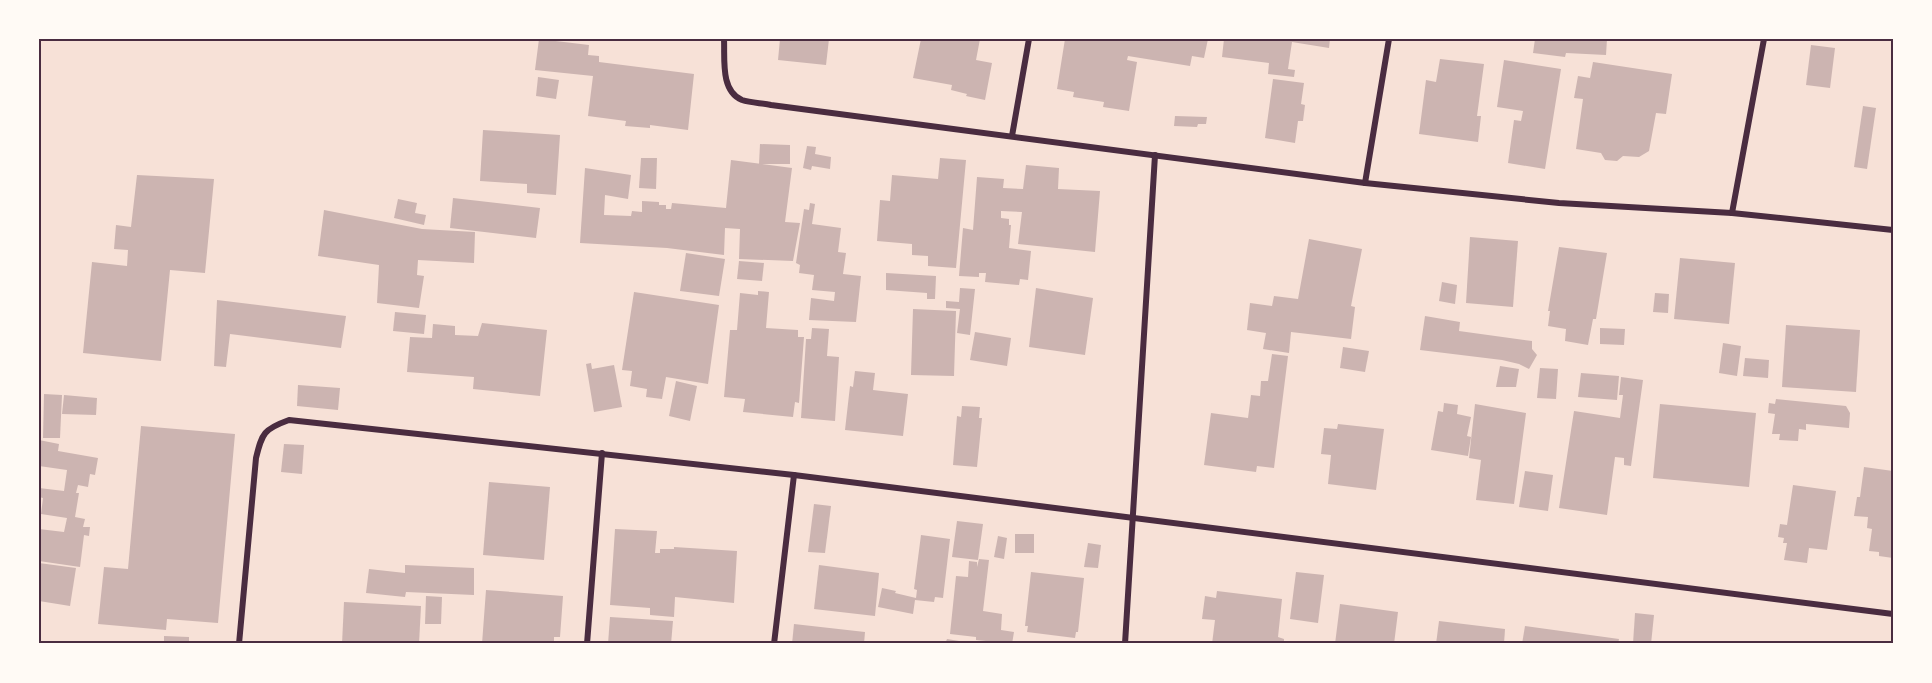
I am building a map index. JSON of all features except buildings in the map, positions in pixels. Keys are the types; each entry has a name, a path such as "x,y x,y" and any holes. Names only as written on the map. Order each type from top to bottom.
{"street":[{"path":"724,39 727,81 735,96 742,100 771,105 1365,183 1559,203 1732,213 1893,230"},
{"path":"1012,136 1029,39"},
{"path":"1365,183 1389,39"},
{"path":"1732,213 1764,39"},
{"path":"1125,644 1155,155"},
{"path":"239,644 256,458 261,438 272,426 289,420 794,475 1893,614"},
{"path":"587,644 602,453"},
{"path":"774,644 794,475"}]}
